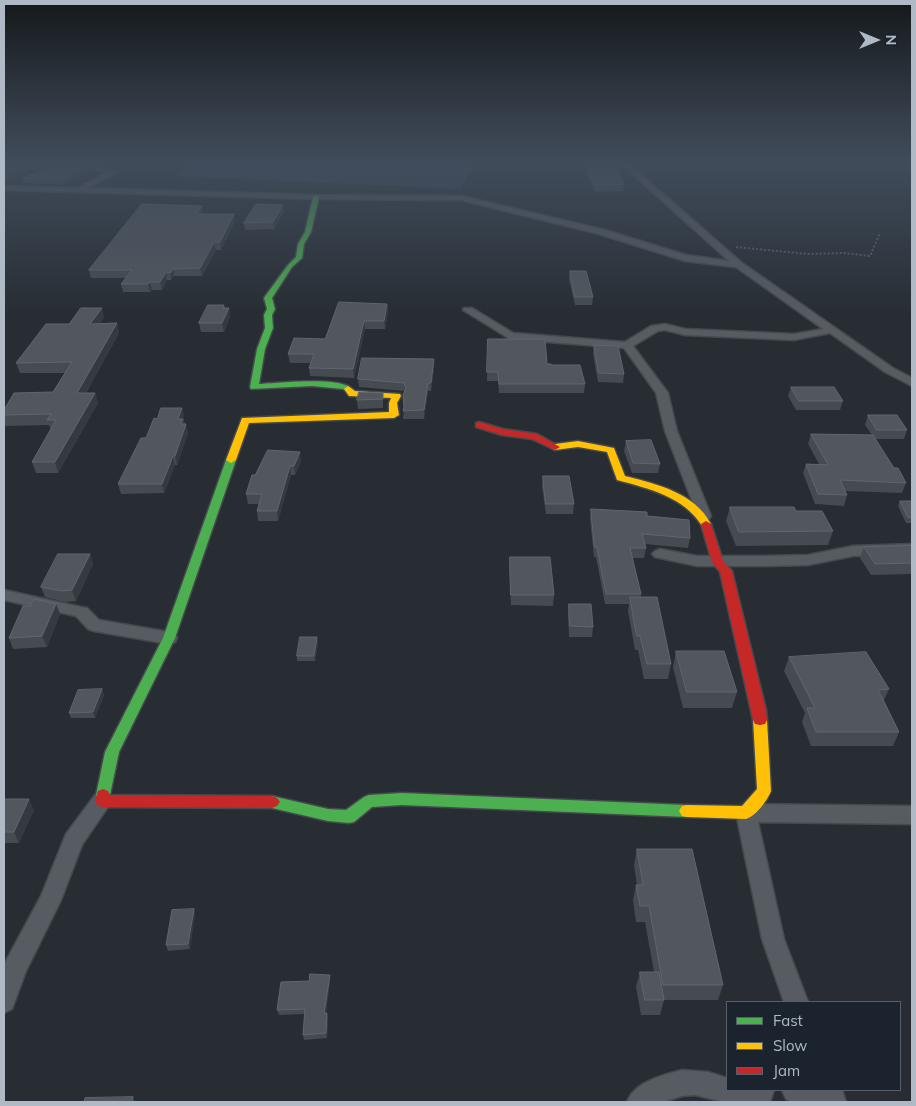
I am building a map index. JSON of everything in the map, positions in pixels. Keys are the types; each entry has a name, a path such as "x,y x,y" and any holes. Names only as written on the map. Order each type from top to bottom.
{"street":[{"path":"4,1001 9,966 50,900 73,840 102,801 112,752 169,638 245,420 394,415 393,403 397,396 352,394 346,386 312,383 254,387 261,349 269,328 268,314 271,309 268,298 290,266 299,258 301,244 308,232 312,215"},
{"path":"530,215 602,232 685,258 739,265"},
{"path":"682,215 739,265 858,349 912,383"},
{"path":"468,310 510,336 627,345 655,328 665,327 685,332 794,337 827,331"},
{"path":"627,345 662,393 670,431 704,516 718,562 726,571 759,710 764,791 746,813"},
{"path":"479,425 502,432 534,436 557,448 578,444 611,450 621,478 650,485 674,495 704,516"},
{"path":"660,554 697,561 718,562 808,560 853,551 912,549"},
{"path":"4,595 81,612 94,625 169,638"},
{"path":"102,801 145,803 273,802 332,818 349,818 369,801 402,799 746,813 912,815"},
{"path":"746,813 773,939 796,1001"},
{"path":"640,1102 663,1087 685,1082 726,1091"},
{"path":"727,1091 752,1102"},
{"path":"797,1091 819,1102"}],"path":[{"path":"732,248 808,254 844,253 870,256 880,233"}],"building":[{"path":"133,215 234,215 220,242 214,242 200,268 173,269 170,273 166,272 160,282 150,282 148,284 121,284 132,270 89,270"},
{"path":"249,215 277,215 273,222 244,223"},
{"path":"570,271 586,271 593,297 575,297"},
{"path":"339,302 387,304 384,321 364,321 353,369 309,368 314,354 288,354 294,338 325,339"},
{"path":"208,305 224,305 223,308 229,308 222,323 199,323"},
{"path":"81,308 102,308 90,324 117,323 77,393 95,393 55,462 32,462 56,420 47,420 51,414 4,415 4,410 14,393 53,392 72,362 16,363 46,324 69,324"},
{"path":"488,339 545,339 547,364 580,365 585,384 499,384 498,372 487,372"},
{"path":"594,345 618,346 624,374 599,373"},
{"path":"362,358 434,359 431,383 428,383 424,410 403,411 403,395 406,388 404,383 358,379"},
{"path":"791,387 834,387 843,401 799,401"},
{"path":"359,392 383,393 383,399 357,400"},
{"path":"161,408 182,408 178,419 183,419 181,424 186,424 175,456 173,456 162,484 118,484 141,438 146,438 154,418 157,419"},
{"path":"868,415 897,415 907,430 877,430"},
{"path":"811,434 873,435 894,468 898,468 906,483 840,480 847,495 818,494 806,464 828,465"},
{"path":"651,440 660,464 633,463 626,441"},
{"path":"268,450 300,452 294,466 290,466 277,511 257,511 262,494 246,494 252,475 255,475"},
{"path":"543,476 569,476 574,504 546,504"},
{"path":"900,501 912,501 912,518 908,517"},
{"path":"730,507 794,507 796,511 822,511 833,531 739,532"},
{"path":"591,509 647,512 647,516 689,520 690,538 642,534 646,548 630,548 641,594 606,594 597,547 595,547"},
{"path":"912,546 912,563 875,564 864,547"},
{"path":"58,554 90,554 72,590 61,591 41,587"},
{"path":"510,557 550,557 554,595 511,595"},
{"path":"630,597 657,597 671,664 647,664 640,636 637,636"},
{"path":"34,599 56,604 42,636 9,638 23,606 30,606"},
{"path":"569,604 591,604 593,627 570,626"},
{"path":"300,637 317,637 314,656 297,656"},
{"path":"676,651 724,651 737,692 687,692"},
{"path":"866,652 889,689 878,690 899,732 816,732 807,708 815,708 789,657"},
{"path":"102,689 93,712 69,713 78,690"},
{"path":"4,799 29,799 14,832 4,832"},
{"path":"637,849 692,849 723,985 663,985 649,906 640,906 636,885 643,885"},
{"path":"194,909 188,944 166,945 172,910"},
{"path":"640,972 659,972 664,1000 645,1000"},
{"path":"310,974 330,975 324,1013 327,1013 326,1033 303,1035 305,1009 277,1010 281,982 309,981"},
{"path":"133,1097 132,1102 84,1102 85,1098"}],"traffic: fast":[{"path":"312,215 308,232 301,244 299,258 290,266 268,298 271,309 268,315 269,328 261,349 254,387 312,383 346,387 348,389"},
{"path":"103,795 112,752 169,638 231,460"},
{"path":"272,802 328,815 349,817 369,801 402,799 687,811"}],"traffic: slow":[{"path":"231,460 245,420 394,415 393,403 397,396 352,394 348,389"},
{"path":"555,447 578,444 611,450 621,478 643,484 682,500 693,507 706,524"},
{"path":"687,811 746,813 764,791 760,720"}],"traffic: jam":[{"path":"479,425 502,432 534,436 555,447"},
{"path":"706,524 718,562 726,571 760,720"},
{"path":"103,795 102,801 272,802"}]}
